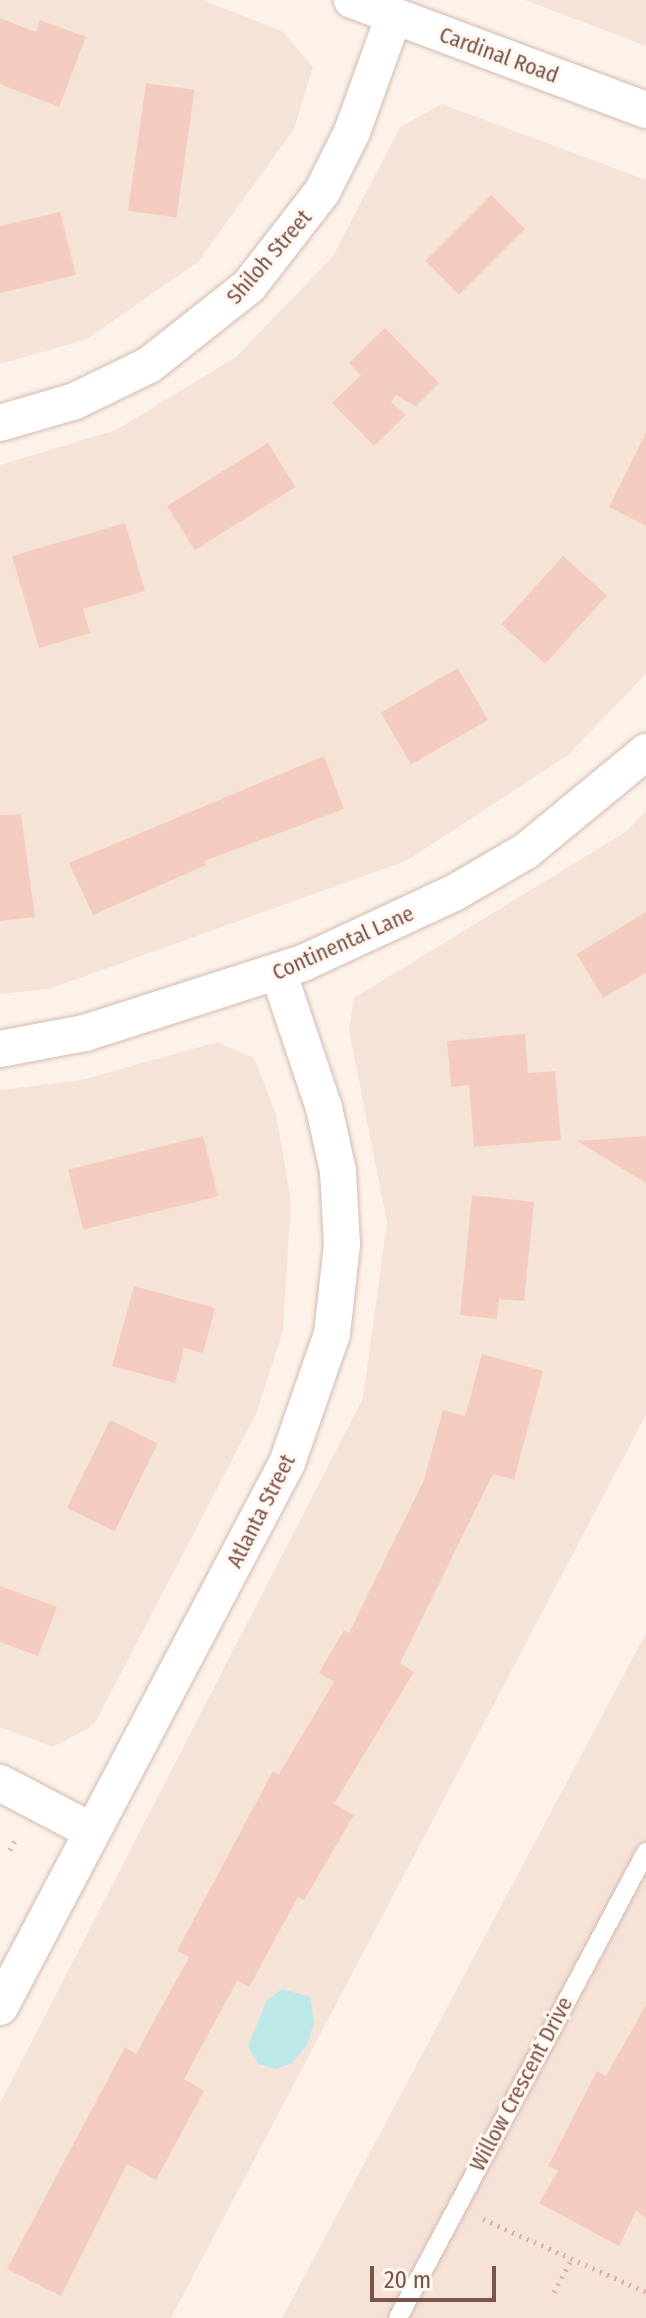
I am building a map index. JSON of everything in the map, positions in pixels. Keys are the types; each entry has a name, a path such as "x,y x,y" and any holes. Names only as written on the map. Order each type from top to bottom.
{"street":[{"name":"Cardinal Road","path":"352,0 646,110"},
{"name":"Shiloh Street","path":"0,423 75,401 149,365 249,286 322,192 352,132 394,16"},
{"name":"Continental Lane","path":"0,1049 85,1033 279,974 454,893 526,851 646,752"},
{"name":"Atlanta Street","path":"0,2007 287,1463 332,1334 342,1245 338,1171 324,1108 279,974"},
{"path":"0,1783 92,1831"}],"lane":[{"name":"Willow Crescent Drive","path":"398,2318 646,1852"}],"path":[{"path":"457,2206 570,2262 646,2292"},
{"path":"554,2292 570,2262"}],"shaded area":[{"path":"0,0 203,0 282,31 313,67 294,129 198,262 87,339 0,364"},
{"path":"525,0 646,0 646,46"},
{"path":"442,104 646,180 646,674 567,756 406,861 49,989 0,994 0,465 116,430 236,357 333,256 400,127"},
{"path":"646,811 646,1415 171,2318 0,2318 0,2103 363,1398 387,1222 349,1030 354,998 627,831"},
{"path":"217,1042 254,1058 276,1114 291,1201 283,1331 256,1414 94,1725 53,1747 0,1727 0,1090 82,1080"},
{"path":"646,1633 646,2318 282,2318"}],"water":[{"path":"282,1989 310,1997 314,2023 307,2045 293,2062 277,2069 258,2064 248,2046 267,2000"}],"building":[{"path":"0,18 36,32 40,20 86,37 59,107 0,84"},
{"path":"146,83 195,90 177,218 128,211"},
{"path":"491,195 525,229 459,295 425,261"},
{"path":"60,212 76,275 0,293 0,226"},
{"path":"385,328 439,383 416,406 396,395 391,402 406,415 374,446 332,403 361,375 349,363"},
{"path":"646,433 646,526 609,507"},
{"path":"268,443 296,487 195,550 167,506"},
{"path":"125,523 145,591 83,609 90,633 39,648 12,556"},
{"path":"563,556 607,595 545,664 501,624"},
{"path":"458,668 488,720 411,764 381,712"},
{"path":"324,756 344,809 204,861 206,865 93,915 69,863"},
{"path":"21,814 35,917 0,921 0,815"},
{"path":"646,912 646,973 603,998 577,954"},
{"path":"525,1034 528,1073 555,1071 561,1140 474,1147 469,1085 451,1087 447,1041"},
{"path":"203,1136 218,1196 83,1230 68,1170"},
{"path":"646,1136 646,1183 577,1141"},
{"path":"472,1195 534,1202 524,1301 499,1299 497,1319 460,1315"},
{"path":"134,1286 215,1308 203,1353 184,1348 175,1383 112,1366"},
{"path":"482,1354 543,1371 514,1480 493,1474 400,1663 414,1672 334,1804 354,1815 304,1900 298,1897 249,1987 237,1981 184,2079 204,2091 156,2180 127,2164 61,2296 7,2269 125,2047 136,2054 189,1957 177,1951 273,1771 279,1774 334,1682 319,1673 344,1630 349,1633 424,1480 443,1410 465,1416"},
{"path":"110,1420 158,1443 115,1531 67,1508"},
{"path":"0,1586 57,1607 38,1656 0,1642"},
{"path":"646,2005 646,2218 636,2211 619,2246 539,2203 558,2171 548,2166 597,2071 606,2076"}]}
